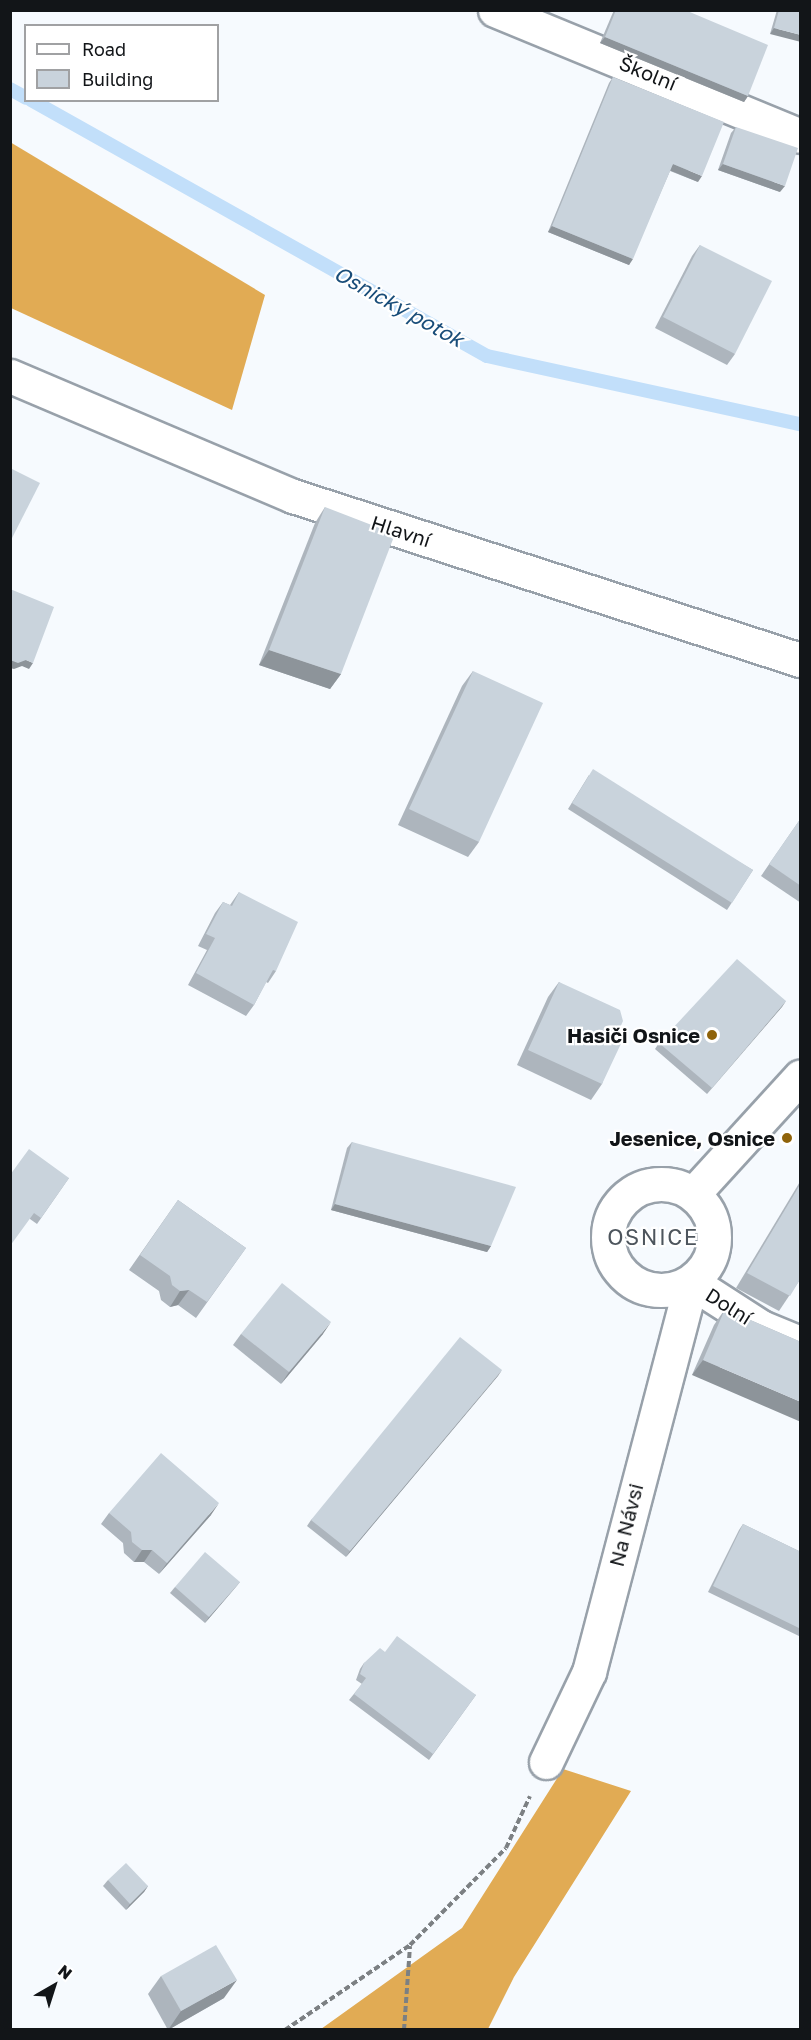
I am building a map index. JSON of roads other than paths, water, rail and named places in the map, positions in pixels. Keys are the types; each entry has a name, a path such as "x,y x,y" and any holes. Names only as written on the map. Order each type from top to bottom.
{"street":[{"name":"Školní","path":"495,10 801,136"},
{"name":"Hlavní","path":"10,376 293,496 801,660"},
{"path":"691,1282 674,1289 655,1290 637,1284 612,1258 608,1241 610,1222 630,1193 662,1183 693,1194 801,1077"},
{"name":"Na Návsi","path":"546,1762 589,1672 691,1282 712,1256 715,1239 713,1222 693,1194"},
{"name":"Dolní","path":"691,1282 761,1327 801,1343"}],"waterway":[{"name":"Osnický potok","path":"10,89 24,97"},
{"name":"Osnický potok","path":"35,102 487,356 800,424"}],"place":[{"name":"Hasiči Osnice","path":"712,1035"},
{"name":"Jesenice, Osnice","path":"787,1138"}],"district":[{"name":"OSNICE","path":"653,1237"}]}
